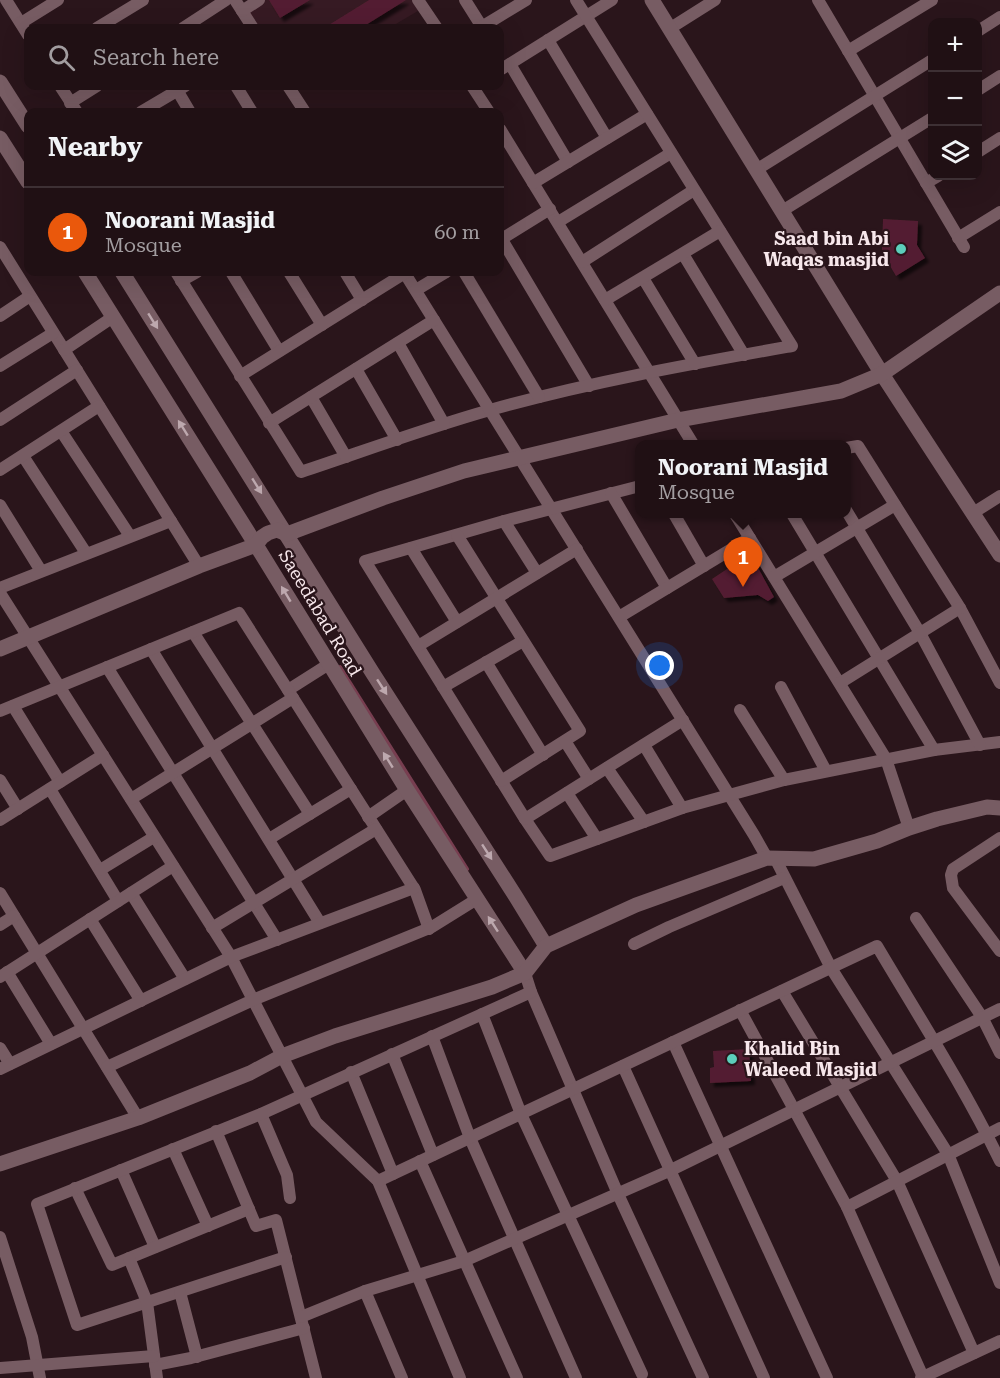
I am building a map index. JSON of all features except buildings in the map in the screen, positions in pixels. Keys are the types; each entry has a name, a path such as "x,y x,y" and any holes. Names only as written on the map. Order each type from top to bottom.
{"street":[{"path":"6,0 24,28"},
{"path":"21,23 58,0"},
{"path":"104,24 143,0"},
{"path":"189,24 226,0"},
{"path":"250,24 238,5 259,0"},
{"path":"418,0 433,24"},
{"path":"465,0 479,24"},
{"path":"179,276 300,472 444,424 539,397 648,372 792,346 576,0"},
{"path":"568,162 505,67 612,0"},
{"path":"652,0 882,374 1000,555"},
{"path":"669,28 716,0"},
{"path":"818,0 961,243 1000,212"},
{"path":"848,51 932,0"},
{"path":"487,24 523,1"},
{"path":"982,28 1000,17"},
{"path":"548,40 607,138"},
{"path":"756,170 928,63"},
{"path":"982,87 1000,76"},
{"path":"0,82 24,120"},
{"path":"63,90 74,108 93,90"},
{"path":"148,108 178,90"},
{"path":"182,90 188,108"},
{"path":"238,90 250,108"},
{"path":"291,90 302,108"},
{"path":"475,90 487,108"},
{"path":"533,183 647,114"},
{"path":"782,211 928,121"},
{"path":"504,136 690,440"},
{"path":"0,138 24,176"},
{"path":"982,149 1000,138"},
{"path":"558,222 671,153"},
{"path":"926,183 931,180"},
{"path":"582,262 694,190"},
{"path":"504,237 550,209"},
{"path":"605,300 720,231"},
{"path":"504,246 588,386"},
{"path":"0,247 199,567"},
{"path":"683,254 744,355"},
{"name":"Saeedabad Road","path":"87,276 407,790 525,974"},
{"name":"Saeedabad Road","path":"125,276 546,946"},
{"path":"233,276 279,351"},
{"path":"291,276 322,325"},
{"path":"347,276 362,300"},
{"path":"240,376 399,276"},
{"path":"407,276 754,835 784,879 831,968 948,1154 1000,1283"},
{"path":"416,290 440,276"},
{"path":"467,276 539,397"},
{"path":"643,278 695,364"},
{"path":"0,649 256,545 268,533 277,530 287,534 454,474 678,420 841,391 882,374 1000,292"},
{"path":"0,316 30,296"},
{"path":"64,350 113,317"},
{"path":"270,423 434,320"},
{"path":"0,366 53,333"},
{"path":"398,343 444,424"},
{"path":"356,369 398,440"},
{"path":"0,420 77,370"},
{"path":"311,397 346,457"},
{"path":"0,470 99,406"},
{"path":"61,431 130,536"},
{"path":"851,447 858,446 960,608 1000,683"},
{"path":"23,456 86,553"},
{"path":"635,487 504,521 365,561 550,856 681,808 784,780 934,750 1000,742"},
{"path":"611,493 667,588"},
{"path":"973,513 1000,496"},
{"path":"0,505 41,571"},
{"path":"774,577 895,505"},
{"path":"677,518 704,566"},
{"path":"738,518 886,759 909,828"},
{"path":"795,518 934,750"},
{"path":"851,518 920,633 980,745"},
{"path":"0,588 171,521"},
{"path":"504,521 537,573"},
{"path":"457,535 580,731 501,781"},
{"path":"619,617 750,538"},
{"path":"411,548 457,622"},
{"path":"418,646 576,549"},
{"path":"0,593 231,957 316,1122 378,1181 455,1376"},
{"path":"840,683 960,608"},
{"path":"0,711 239,613 414,888 429,929"},
{"path":"194,632 310,814"},
{"path":"444,687 523,641"},
{"path":"151,649 320,923"},
{"path":"486,662 543,755"},
{"path":"131,800 252,724 329,664"},
{"path":"107,667 277,940"},
{"path":"781,687 826,771"},
{"path":"13,706 118,901"},
{"path":"740,710 784,780"},
{"path":"525,819 683,720"},
{"path":"565,741 590,779"},
{"path":"644,745 681,808"},
{"path":"0,820 103,755"},
{"path":"607,768 644,822"},
{"path":"0,780 18,809"},
{"path":"269,839 351,789"},
{"path":"368,817 407,790"},
{"path":"567,793 597,838"},
{"path":"0,1164 138,1118 250,1073 282,1056 335,1036 492,987 525,974 546,946 636,905 771,858 814,859 877,841 937,819 987,807 1000,808"},
{"path":"212,928 376,829"},
{"path":"100,870 154,837"},
{"path":"999,842 953,868 951,875 953,888 1000,951"},
{"path":"51,1044 4,975 173,866"},
{"path":"634,944 784,879"},
{"path":"0,1048 5,1066 231,957 414,888"},
{"path":"131,892 185,979"},
{"path":"0,893 138,1118"},
{"path":"107,1067 253,1000 429,929 477,899"},
{"path":"0,925 14,916"},
{"path":"916,918 982,1017 1000,1053"},
{"path":"90,919 141,1001"},
{"path":"378,1181 878,946 987,1134 1000,1161"},
{"path":"525,974 618,1194 703,1378"},
{"path":"782,991 897,1181 974,1353"},
{"path":"286,1257 77,1325 37,1204 261,1114 531,992"},
{"path":"0,1368 37,1365 155,1366 197,1357 302,1323 365,1291 465,1261 618,1194 1000,1009"},
{"path":"740,1010 847,1207 922,1378 942,1374 974,1353 1000,1341"},
{"path":"482,1014 521,1114 642,1374"},
{"path":"432,1036 470,1138 576,1378"},
{"path":"674,1042 827,1378"},
{"path":"392,1054 433,1155"},
{"path":"623,1066 764,1378"},
{"path":"351,1072 393,1174"},
{"path":"261,1114 287,1175 290,1198"},
{"path":"847,1207 1000,1128"},
{"path":"216,1131 256,1226 276,1220 302,1323 312,1377"},
{"path":"173,1149 208,1226"},
{"path":"420,1161 517,1378"},
{"path":"121,1170 155,1247"},
{"path":"75,1188 112,1265 249,1209"},
{"path":"0,1237 32,1337 40,1378"},
{"path":"129,1258 147,1302 155,1366"},
{"path":"365,1291 402,1378"},
{"path":"180,1292 197,1357"}],"shaded area":[{"path":"259,0 418,0 423,8 396,24 250,24 242,11"}],"waterway":[{"path":"340,667 467,869"}],"place":[{"name":"Saad bin Abi Waqas masjid","path":"901,249"},
{"name":"Noorani Masjid","path":"743,587"},
{"name":"Khalid Bin Waleed Masjid","path":"732,1059"}]}
